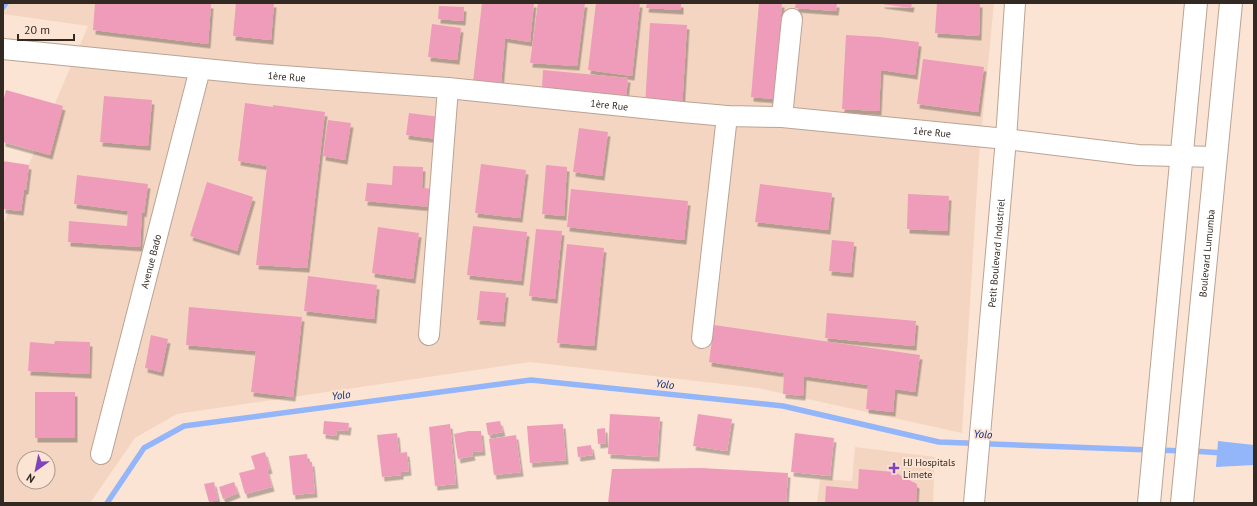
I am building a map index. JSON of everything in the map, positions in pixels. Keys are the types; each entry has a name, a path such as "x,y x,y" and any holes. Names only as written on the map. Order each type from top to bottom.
{"highway":[{"path":"1149,499 1158,416 1180,156 1196,3"},
{"name":"Boulevard Lumumba","path":"1183,499 1231,3"}],"street":[{"name":"Petit Boulevard Industriel","path":"974,503 1006,139 1015,3"},
{"path":"782,116 792,19"},
{"name":"1ère Rue","path":"3,49 263,75 448,88 727,116 782,116 1006,139 1138,155 1215,157"},
{"name":"Avenue Bado","path":"101,454 200,69"},
{"path":"429,335 448,88"},
{"path":"702,338 727,116"}],"shaded area":[{"path":"3,3 994,3 979,157 962,433 758,388 530,362 177,414 135,438 90,503 3,503 3,225 88,26 3,14"},
{"name":"HJ Hospitals Limete","path":"855,447 935,457 933,503 817,503 820,479 852,481"}],"water":[{"path":"1218,441 1254,445 1254,465 1216,467"}],"building":[{"path":"95,3 211,4 208,44 93,30"},
{"path":"236,3 274,3 271,40 233,36"},
{"path":"482,3 534,3 530,42 505,38 501,85 473,82"},
{"path":"538,3 585,3 577,66 530,63"},
{"path":"596,3 640,3 632,76 588,70"},
{"path":"647,3 681,3 681,10 646,8"},
{"path":"759,3 782,3 774,99 751,97"},
{"path":"796,3 837,3 836,11 795,8"},
{"path":"882,3 912,3 911,8"},
{"path":"937,3 980,3 979,36 935,33"},
{"path":"439,6 464,7 463,21 438,19"},
{"path":"650,23 687,25 682,109 645,106"},
{"path":"432,24 461,28 457,60 428,57"},
{"path":"846,35 880,37 919,42 915,75 881,70 879,111 842,109"},
{"path":"923,59 984,67 978,112 917,104"},
{"path":"543,70 628,78 626,97 542,88"},
{"path":"6,90 63,106 50,155 3,142 3,102"},
{"path":"104,96 152,100 148,146 100,142"},
{"path":"245,103 325,112 307,268 256,265 267,166 238,161"},
{"path":"409,113 440,117 437,139 406,135"},
{"path":"328,120 351,123 345,160 323,156"},
{"path":"579,128 608,132 602,176 573,172"},
{"path":"3,161 29,165 26,190 24,190 21,211 3,209"},
{"path":"481,164 526,170 520,218 475,213"},
{"path":"546,165 567,167 564,216 542,214"},
{"path":"393,166 423,167 422,188 433,189 431,207 365,201 367,183 392,185"},
{"path":"77,175 148,184 144,213 142,212 140,247 68,242 69,221 127,226 128,211 74,204"},
{"path":"207,182 253,197 237,251 190,236"},
{"path":"760,184 832,193 828,230 755,222"},
{"path":"571,189 688,201 684,240 567,227"},
{"path":"908,194 949,196 947,231 907,229"},
{"path":"473,226 527,232 521,281 467,275"},
{"path":"378,227 419,233 413,279 372,273"},
{"path":"536,229 562,231 555,299 529,296"},
{"path":"832,240 854,242 851,273 829,271"},
{"path":"567,244 604,248 594,346 557,343"},
{"path":"308,276 377,285 374,319 304,311"},
{"path":"480,291 506,293 503,322 477,320"},
{"path":"189,307 302,317 293,397 251,392 256,351 186,345"},
{"path":"827,313 916,321 914,346 825,338"},
{"path":"714,325 920,355 915,392 895,389 893,412 866,409 868,385 804,376 803,396 783,394 784,373 709,362"},
{"path":"151,335 168,339 161,372 145,368"},
{"path":"55,341 90,342 89,374 28,371 30,342 54,344"},
{"path":"35,392 75,392 75,438 35,438"},
{"path":"610,414 660,417 657,457 608,454"},
{"path":"698,414 732,419 727,451 693,446"},
{"path":"324,421 349,423 348,431 337,430 336,436 323,434"},
{"path":"500,421 503,432 488,435 486,423"},
{"path":"450,424 456,484 435,486 429,427"},
{"path":"563,424 566,460 530,463 527,426"},
{"path":"605,428 606,443 598,444 597,429"},
{"path":"468,431 481,431 483,451 472,452 473,456 458,459 454,434"},
{"path":"397,433 399,453 407,452 409,471 401,472 401,475 382,477 377,435"},
{"path":"795,433 834,438 830,476 791,472"},
{"path":"516,435 521,472 494,475 489,439"},
{"path":"591,445 593,455 578,457 577,447"},
{"path":"265,452 270,469 267,470 272,487 245,494 239,473 255,469 251,456"},
{"path":"307,454 308,462 312,462 315,493 293,495 289,456"},
{"path":"701,468 788,473 786,503 608,503 612,469"},
{"path":"859,469 894,472 917,484 916,503 825,503 826,486 858,489"},
{"path":"214,482 218,500 209,502 204,484"},
{"path":"234,482 238,493 223,499 219,487"}],"waterway":[{"path":"3,7 6,3"},
{"name":"Yolo","path":"107,503 144,448 184,426 531,380 783,406 939,442 1150,450"},
{"name":"Yolo","path":"1158,450 1184,451"},
{"name":"Yolo","path":"1192,451 1224,453"}],"place":[{"name":"HJ Hospitals Limete","path":"894,468"}]}
